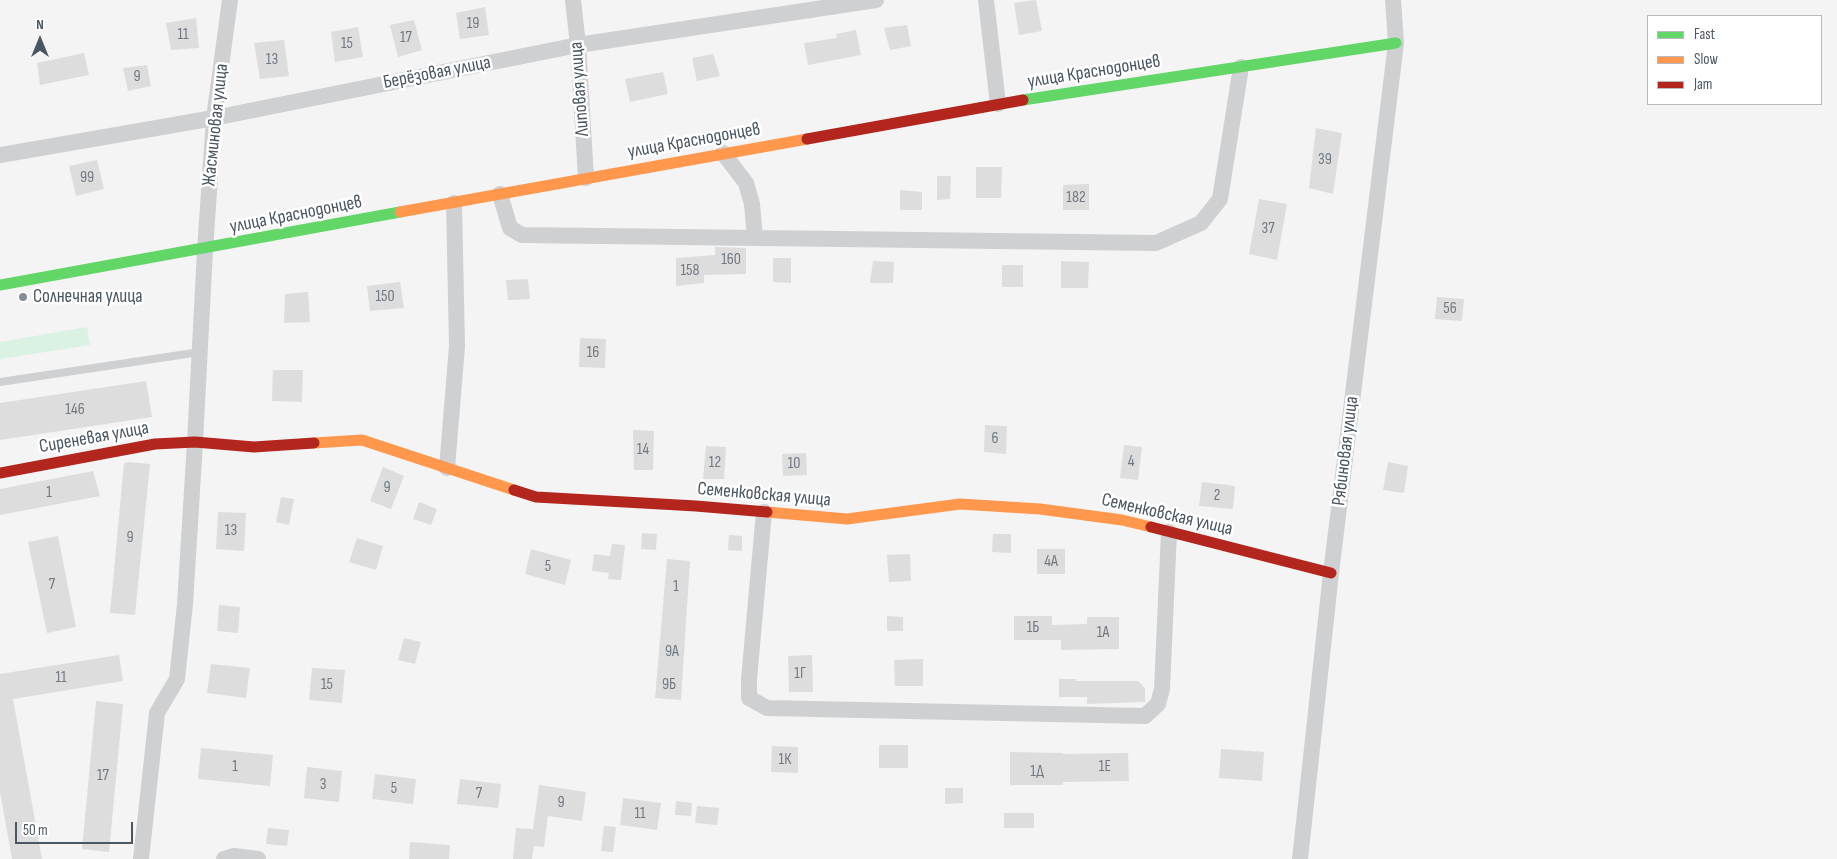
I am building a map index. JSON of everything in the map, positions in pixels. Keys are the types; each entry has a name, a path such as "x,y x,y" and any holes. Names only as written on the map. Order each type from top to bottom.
{"street":[{"name":"Жасминовая улица","path":"141,859 158,713 177,679 185,604 214,118 230,0"},
{"name":"Липовая улица","path":"573,0 578,45 586,178"},
{"name":"Берёзовая улица","path":"0,156 214,118 578,45 876,0"},
{"path":"986,0 998,104"},
{"name":"Рябиновая улица","path":"1300,859 1330,573 1396,43 1393,0"},
{"name":"улица Краснодонцев","path":"0,286 998,104 1396,43"},
{"path":"500,194 510,228 522,235 1156,243 1201,223 1220,199 1242,67"},
{"path":"723,154 746,183 752,204 755,238"},
{"path":"447,468 457,346 454,203"},
{"name":"Семенковская улица","path":"195,442 254,447 362,440 536,497 696,506 847,519 960,504 1040,509 1113,518 1330,573"},
{"name":"Сиреневая улица","path":"0,473 156,444 195,442"},
{"path":"764,512 749,679 750,698 767,708 1144,716 1158,704 1162,689 1169,532"},
{"path":"224,859 234,856 258,859"}],"lane":[{"path":"0,382 200,352"}],"green space":[{"path":"87,327 90,345 0,359 0,342"}],"building":[{"path":"1036,0 1042,31 1019,35 1014,3"},
{"path":"485,7 489,35 460,39 456,13"},
{"path":"196,18 199,48 171,50 166,23"},
{"path":"414,20 422,50 398,57 390,25"},
{"path":"907,25 911,46 890,50 884,28"},
{"path":"358,27 363,57 335,62 331,32"},
{"path":"856,30 861,55 808,65 804,43 837,38 836,34"},
{"path":"284,40 289,76 260,79 254,43"},
{"path":"84,53 89,75 40,85 37,63"},
{"path":"713,54 720,76 697,81 692,58"},
{"path":"147,65 151,86 128,91 123,68"},
{"path":"663,72 668,94 630,102 625,79"},
{"path":"1316,128 1342,133 1333,194 1309,188"},
{"path":"97,160 104,189 76,196 69,166"},
{"path":"976,167 1002,167 1001,198 976,198"},
{"path":"937,176 951,176 950,199 937,200"},
{"path":"1089,184 1089,210 1063,210 1063,185"},
{"path":"900,190 922,192 922,210 900,210"},
{"path":"1259,199 1287,204 1277,260 1249,254"},
{"path":"715,247 746,248 746,274 704,275 704,283 676,286 676,258 715,255"},
{"path":"773,258 791,258 791,283 773,282"},
{"path":"873,261 894,262 893,283 870,283"},
{"path":"1061,261 1089,262 1088,288 1061,288"},
{"path":"1002,265 1023,265 1023,287 1002,287"},
{"path":"528,279 530,299 508,300 506,280"},
{"path":"400,282 404,308 370,311 367,286"},
{"path":"308,292 310,322 284,323 285,294"},
{"path":"1437,297 1464,299 1462,321 1435,319"},
{"path":"580,338 606,339 605,368 579,367"},
{"path":"273,370 303,370 302,402 272,401"},
{"path":"146,381 152,417 0,440 0,403"},
{"path":"985,425 1007,426 1006,454 984,452"},
{"path":"633,430 654,431 653,470 634,470"},
{"path":"1124,445 1142,447 1138,480 1120,478"},
{"path":"706,446 726,447 724,479 703,479"},
{"path":"806,453 807,475 783,476 782,454"},
{"path":"1388,462 1408,466 1404,493 1383,490"},
{"path":"124,463 150,464 135,615 110,613"},
{"path":"383,467 404,476 391,509 370,501"},
{"path":"93,471 100,496 0,515 0,489"},
{"path":"1202,482 1235,486 1233,509 1199,506"},
{"path":"281,497 294,499 289,525 276,522"},
{"path":"419,502 437,509 431,525 413,519"},
{"path":"218,512 246,513 244,551 216,549"},
{"path":"642,533 657,534 656,550 641,549"},
{"path":"993,534 1011,534 1011,553 992,552"},
{"path":"729,535 742,536 742,551 728,550"},
{"path":"58,536 76,627 47,633 28,542"},
{"path":"357,538 383,546 376,570 349,562"},
{"path":"612,544 625,545 621,580 608,579 609,573 592,571 594,554 610,556"},
{"path":"531,549 571,560 565,585 525,574"},
{"path":"1037,549 1065,549 1065,574 1037,574"},
{"path":"910,554 911,581 889,582 887,555"},
{"path":"667,559 690,561 681,700 655,698"},
{"path":"219,605 240,607 238,633 217,631"},
{"path":"887,616 903,617 903,631 887,631"},
{"path":"1014,616 1052,616 1052,625 1087,624 1087,617 1119,617 1119,649 1061,650 1061,640 1014,640"},
{"path":"404,638 421,642 415,664 398,660"},
{"path":"119,655 123,681 13,699 42,859 12,859 0,792 0,674"},
{"path":"812,655 813,692 789,692 788,656"},
{"path":"923,659 923,686 895,686 894,660"},
{"path":"211,664 250,668 246,698 207,693"},
{"path":"312,668 345,670 342,703 309,700"},
{"path":"1059,679 1076,679 1076,681 1138,681 1145,688 1145,702 1087,704 1087,697 1059,697"},
{"path":"96,701 123,704 109,852 82,849"},
{"path":"879,745 908,745 908,768 879,768"},
{"path":"772,746 798,747 798,773 771,772"},
{"path":"201,748 273,755 270,786 198,779"},
{"path":"1221,749 1264,752 1262,781 1219,778"},
{"path":"1010,752 1063,754 1128,753 1129,781 1063,782 1063,785 1010,785"},
{"path":"307,767 342,771 339,802 304,798"},
{"path":"375,774 416,779 413,804 372,799"},
{"path":"460,779 501,784 498,808 457,804"},
{"path":"539,785 586,792 582,821 548,816 544,847 534,846 532,859 513,859 516,828 533,829"},
{"path":"945,788 963,788 963,803 945,804"},
{"path":"623,798 661,803 657,830 620,825"},
{"path":"676,801 692,803 691,816 675,815"},
{"path":"697,806 719,808 717,825 695,823"},
{"path":"1004,813 1034,813 1034,828 1004,828"},
{"path":"604,826 616,827 613,852 601,851"},
{"path":"268,828 289,830 287,846 266,844"},
{"path":"410,842 450,845 449,859 409,859"}],"traffic: fast":[{"path":"1023,100 1396,43"},
{"path":"0,285 400,212"}],"traffic: slow":[{"path":"400,212 807,139"},
{"path":"314,443 362,440 514,490"},
{"path":"767,512 847,519 960,504 1040,509 1122,520 1151,527"}],"traffic: jam":[{"path":"807,139 1023,100"},
{"path":"0,473 155,444 195,442 254,447 314,443"},
{"path":"514,490 536,497 767,512"},
{"path":"1151,527 1331,573"}],"place":[{"name":"Солнечная улица","path":"23,297"}]}
